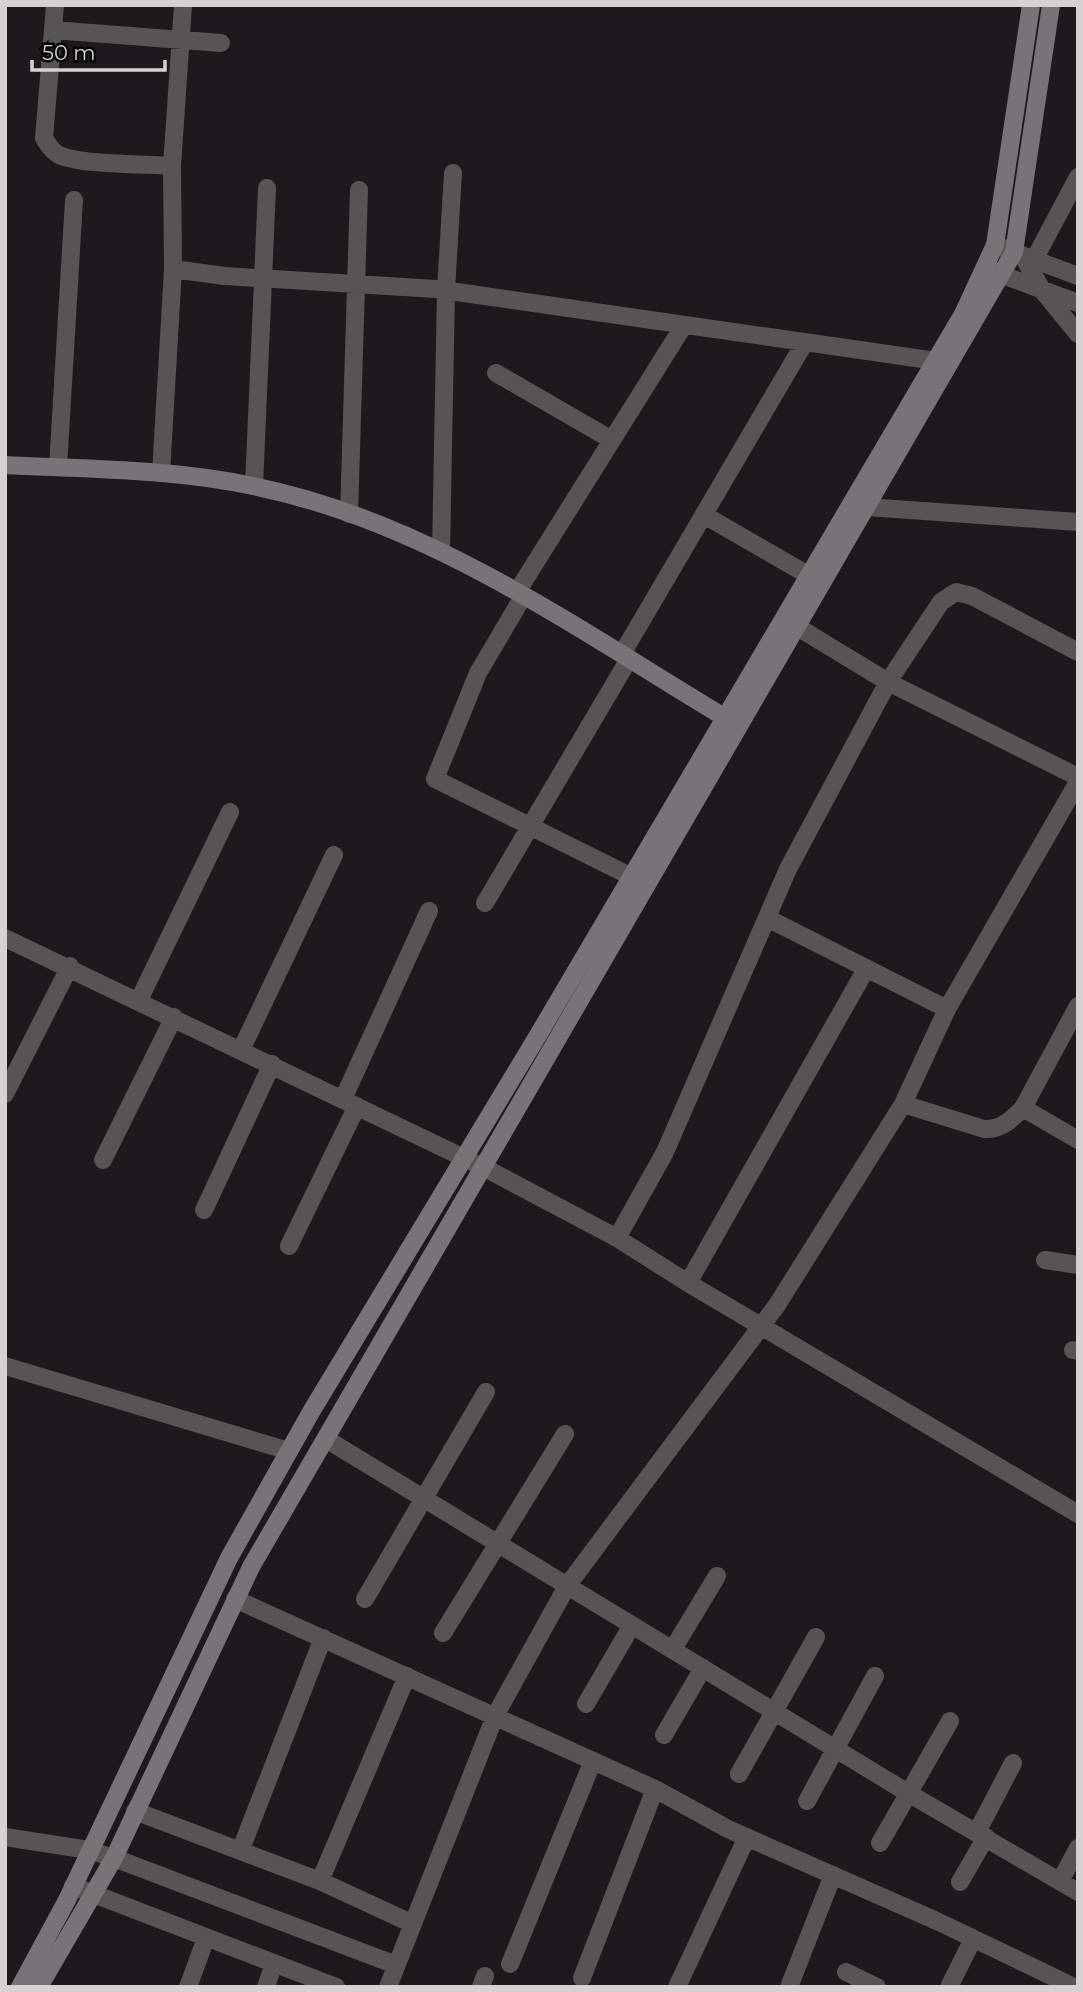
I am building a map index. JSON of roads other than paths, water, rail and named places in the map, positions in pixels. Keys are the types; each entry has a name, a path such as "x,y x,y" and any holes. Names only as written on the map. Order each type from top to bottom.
{"street":[{"path":"55,5 44,138 50,148 60,155 77,158 172,166"},
{"path":"161,473 173,269 172,166 183,5"},
{"path":"39,1987 114,1858 251,1567 485,1168 732,722 790,623 867,507 942,362 993,272 1031,5"},
{"path":"1051,5 1024,256 1042,290 1078,334"},
{"path":"53,30 221,43"},
{"path":"440,551 446,290 453,173"},
{"path":"993,272 1024,256 1078,177"},
{"path":"254,486 267,188"},
{"path":"349,514 359,190"},
{"path":"58,467 74,200"},
{"path":"995,245 1078,276"},
{"path":"173,269 446,290 942,362"},
{"path":"993,272 1078,303"},
{"path":"630,876 529,829 435,779 478,673 521,593 684,325"},
{"path":"485,903 805,342"},
{"path":"790,623 808,575 942,362"},
{"path":"496,373 612,440"},
{"path":"5,465 161,473 254,486 349,514 440,551 521,593 732,722"},
{"path":"867,507 1078,522"},
{"path":"704,515 808,575"},
{"path":"617,1238 665,1152 788,869 888,682 941,603 956,592 972,596 1078,652"},
{"path":"790,623 888,682 1078,777"},
{"path":"20,1987 73,1886 229,1558 289,1451 630,876 732,722"},
{"path":"388,1987 495,1716 567,1586 762,1325 903,1104 947,1009 1078,782"},
{"path":"139,1000 230,812"},
{"path":"241,1050 334,855"},
{"path":"289,1246 429,911"},
{"path":"767,918 947,1009"},
{"path":"5,938 70,966 485,1168 617,1238 688,1283 1078,1514"},
{"path":"5,1094 70,966"},
{"path":"688,1283 866,969"},
{"path":"903,1104 970,1126 995,1129 1010,1121 1023,1108 1078,1006"},
{"path":"103,1160 174,1017"},
{"path":"204,1210 272,1065"},
{"path":"1023,1108 1078,1140"},
{"path":"1045,1260 1078,1265"},
{"path":"5,1366 289,1451"},
{"path":"365,1599 486,1392"},
{"path":"443,1633 565,1434"},
{"path":"326,1438 908,1793 1078,1892"},
{"path":"673,1649 717,1576"},
{"path":"236,1599 495,1716 655,1790 747,1837 973,1939 1046,1981 1074,1987"},
{"path":"586,1704 632,1625"},
{"path":"739,1774 816,1637"},
{"path":"241,1849 323,1638"},
{"path":"664,1735 703,1668"},
{"path":"320,1881 407,1676"},
{"path":"807,1801 875,1676"},
{"path":"880,1843 950,1721"},
{"path":"510,1964 592,1763"},
{"path":"960,1882 1013,1763"},
{"path":"582,1978 655,1790"},
{"path":"135,1811 320,1881 413,1924"},
{"path":"5,1837 89,1850 114,1858 396,1965"},
{"path":"677,1987 747,1837"},
{"path":"1060,1881 1078,1848"},
{"path":"789,1987 833,1875"},
{"path":"73,1886 336,1987"},
{"path":"188,1987 206,1938"},
{"path":"949,1987 973,1939"},
{"path":"266,1987 274,1963"},
{"path":"846,1972 877,1987"}]}
